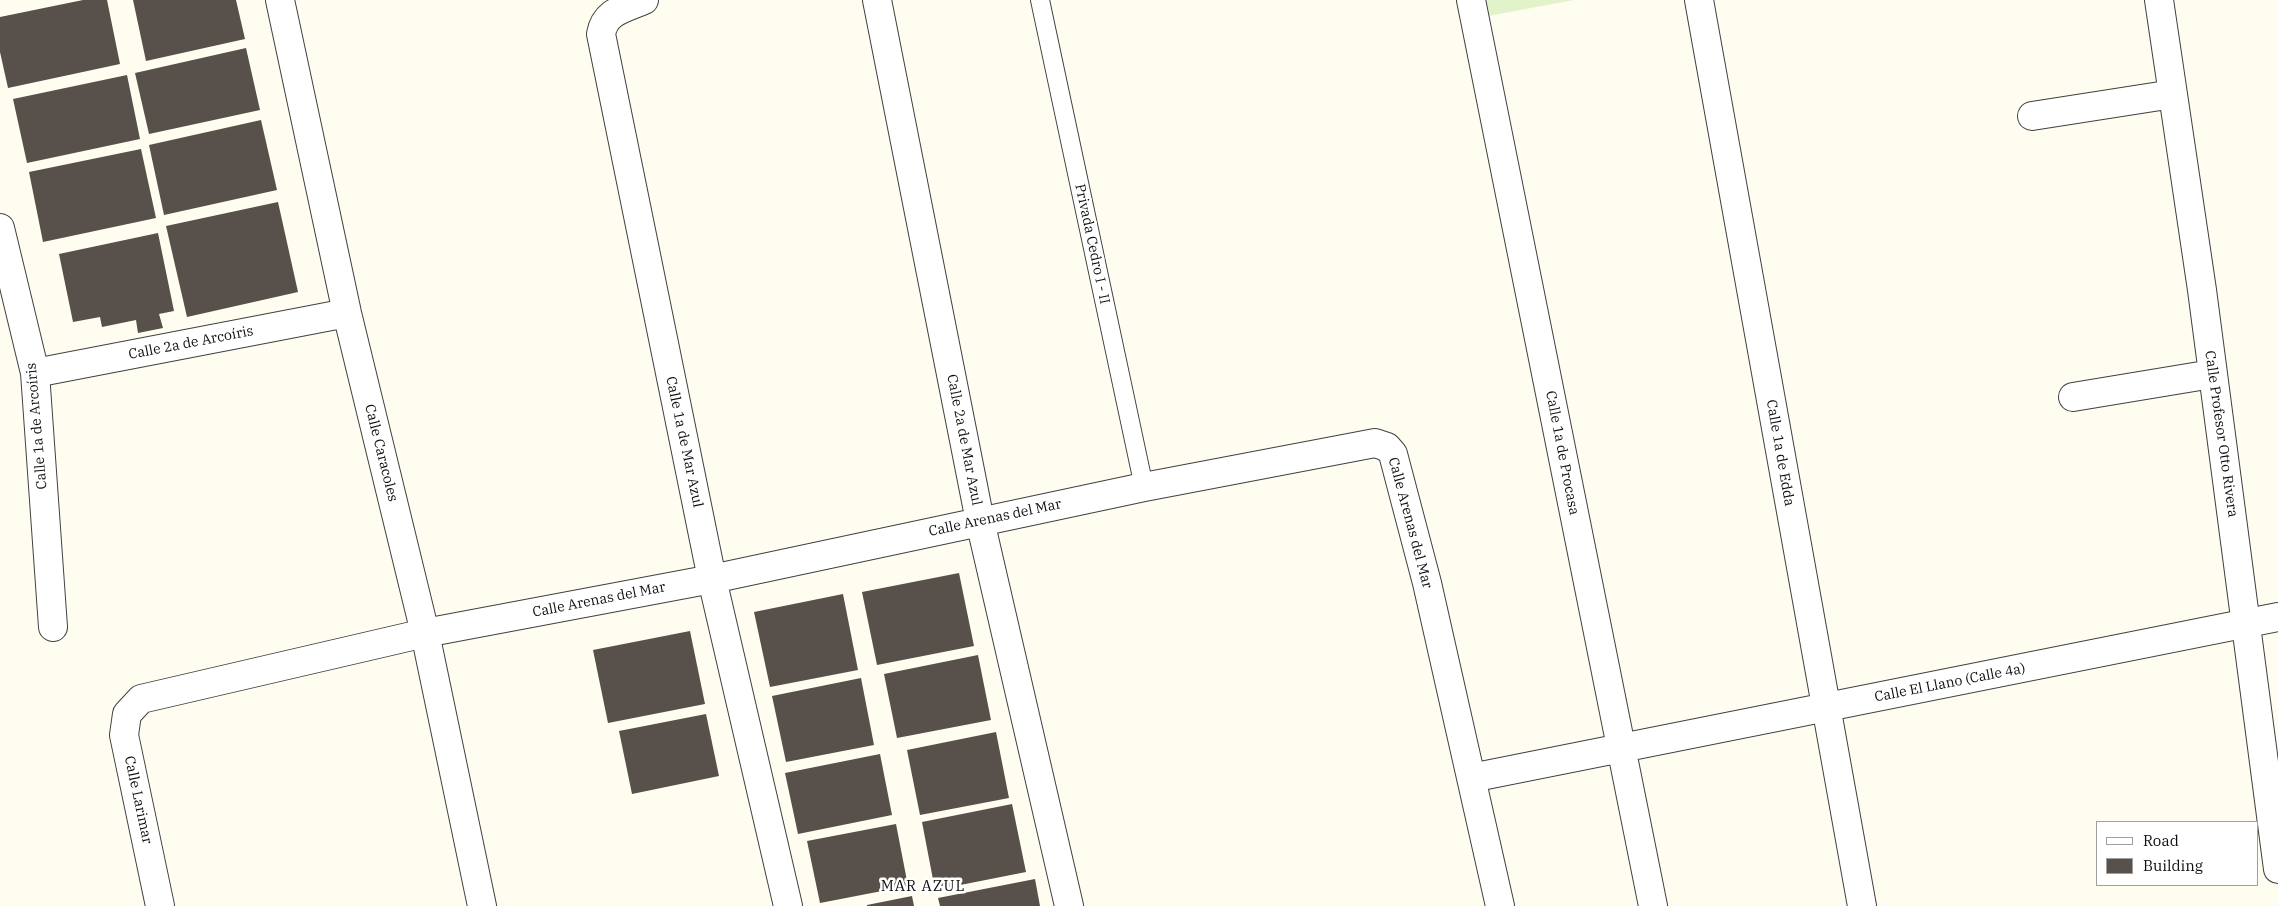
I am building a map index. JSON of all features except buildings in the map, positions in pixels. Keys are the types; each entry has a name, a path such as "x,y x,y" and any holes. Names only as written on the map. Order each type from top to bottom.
{"street":[{"name":"Calle Caracoles","path":"280,0 347,313 426,633 482,906"},
{"name":"Calle 1a de Mar Azul","path":"644,0 607,17 601,34 712,579 788,906"},
{"name":"Calle 2a de Mar Azul","path":"877,0 980,521 1070,906"},
{"name":"Calle 1a de Procasa","path":"1471,0 1653,906"},
{"name":"Calle 1a de Edda","path":"1699,0 1862,906"},
{"name":"Calle Profesor Otto Rivera","path":"2158,0 2173,94 2247,624 2278,869"},
{"path":"2032,116 2173,94"},
{"name":"Calle 1a de Arcoíris","path":"0,228 35,373 53,627"},
{"name":"Calle 2a de Arcoíris","path":"35,373 347,313"},
{"path":"2073,397 2212,374"},
{"name":"Calle Arenas del Mar","path":"141,700 426,633 712,579 1144,487 1375,443 1387,447 1393,454 1426,583 1500,906"},
{"name":"Calle El Llano (Calle 4a)","path":"1471,778 2278,617"},
{"name":"Calle Larimar","path":"141,700 127,714 124,735 160,906"}],"lane":[{"name":"Privada Cedro I - II","path":"1040,0 1144,487"}],"green space":[{"path":"1480,0 1574,0 1483,17"}],"district":[{"name":"MAR AZUL","path":"923,887"}]}
